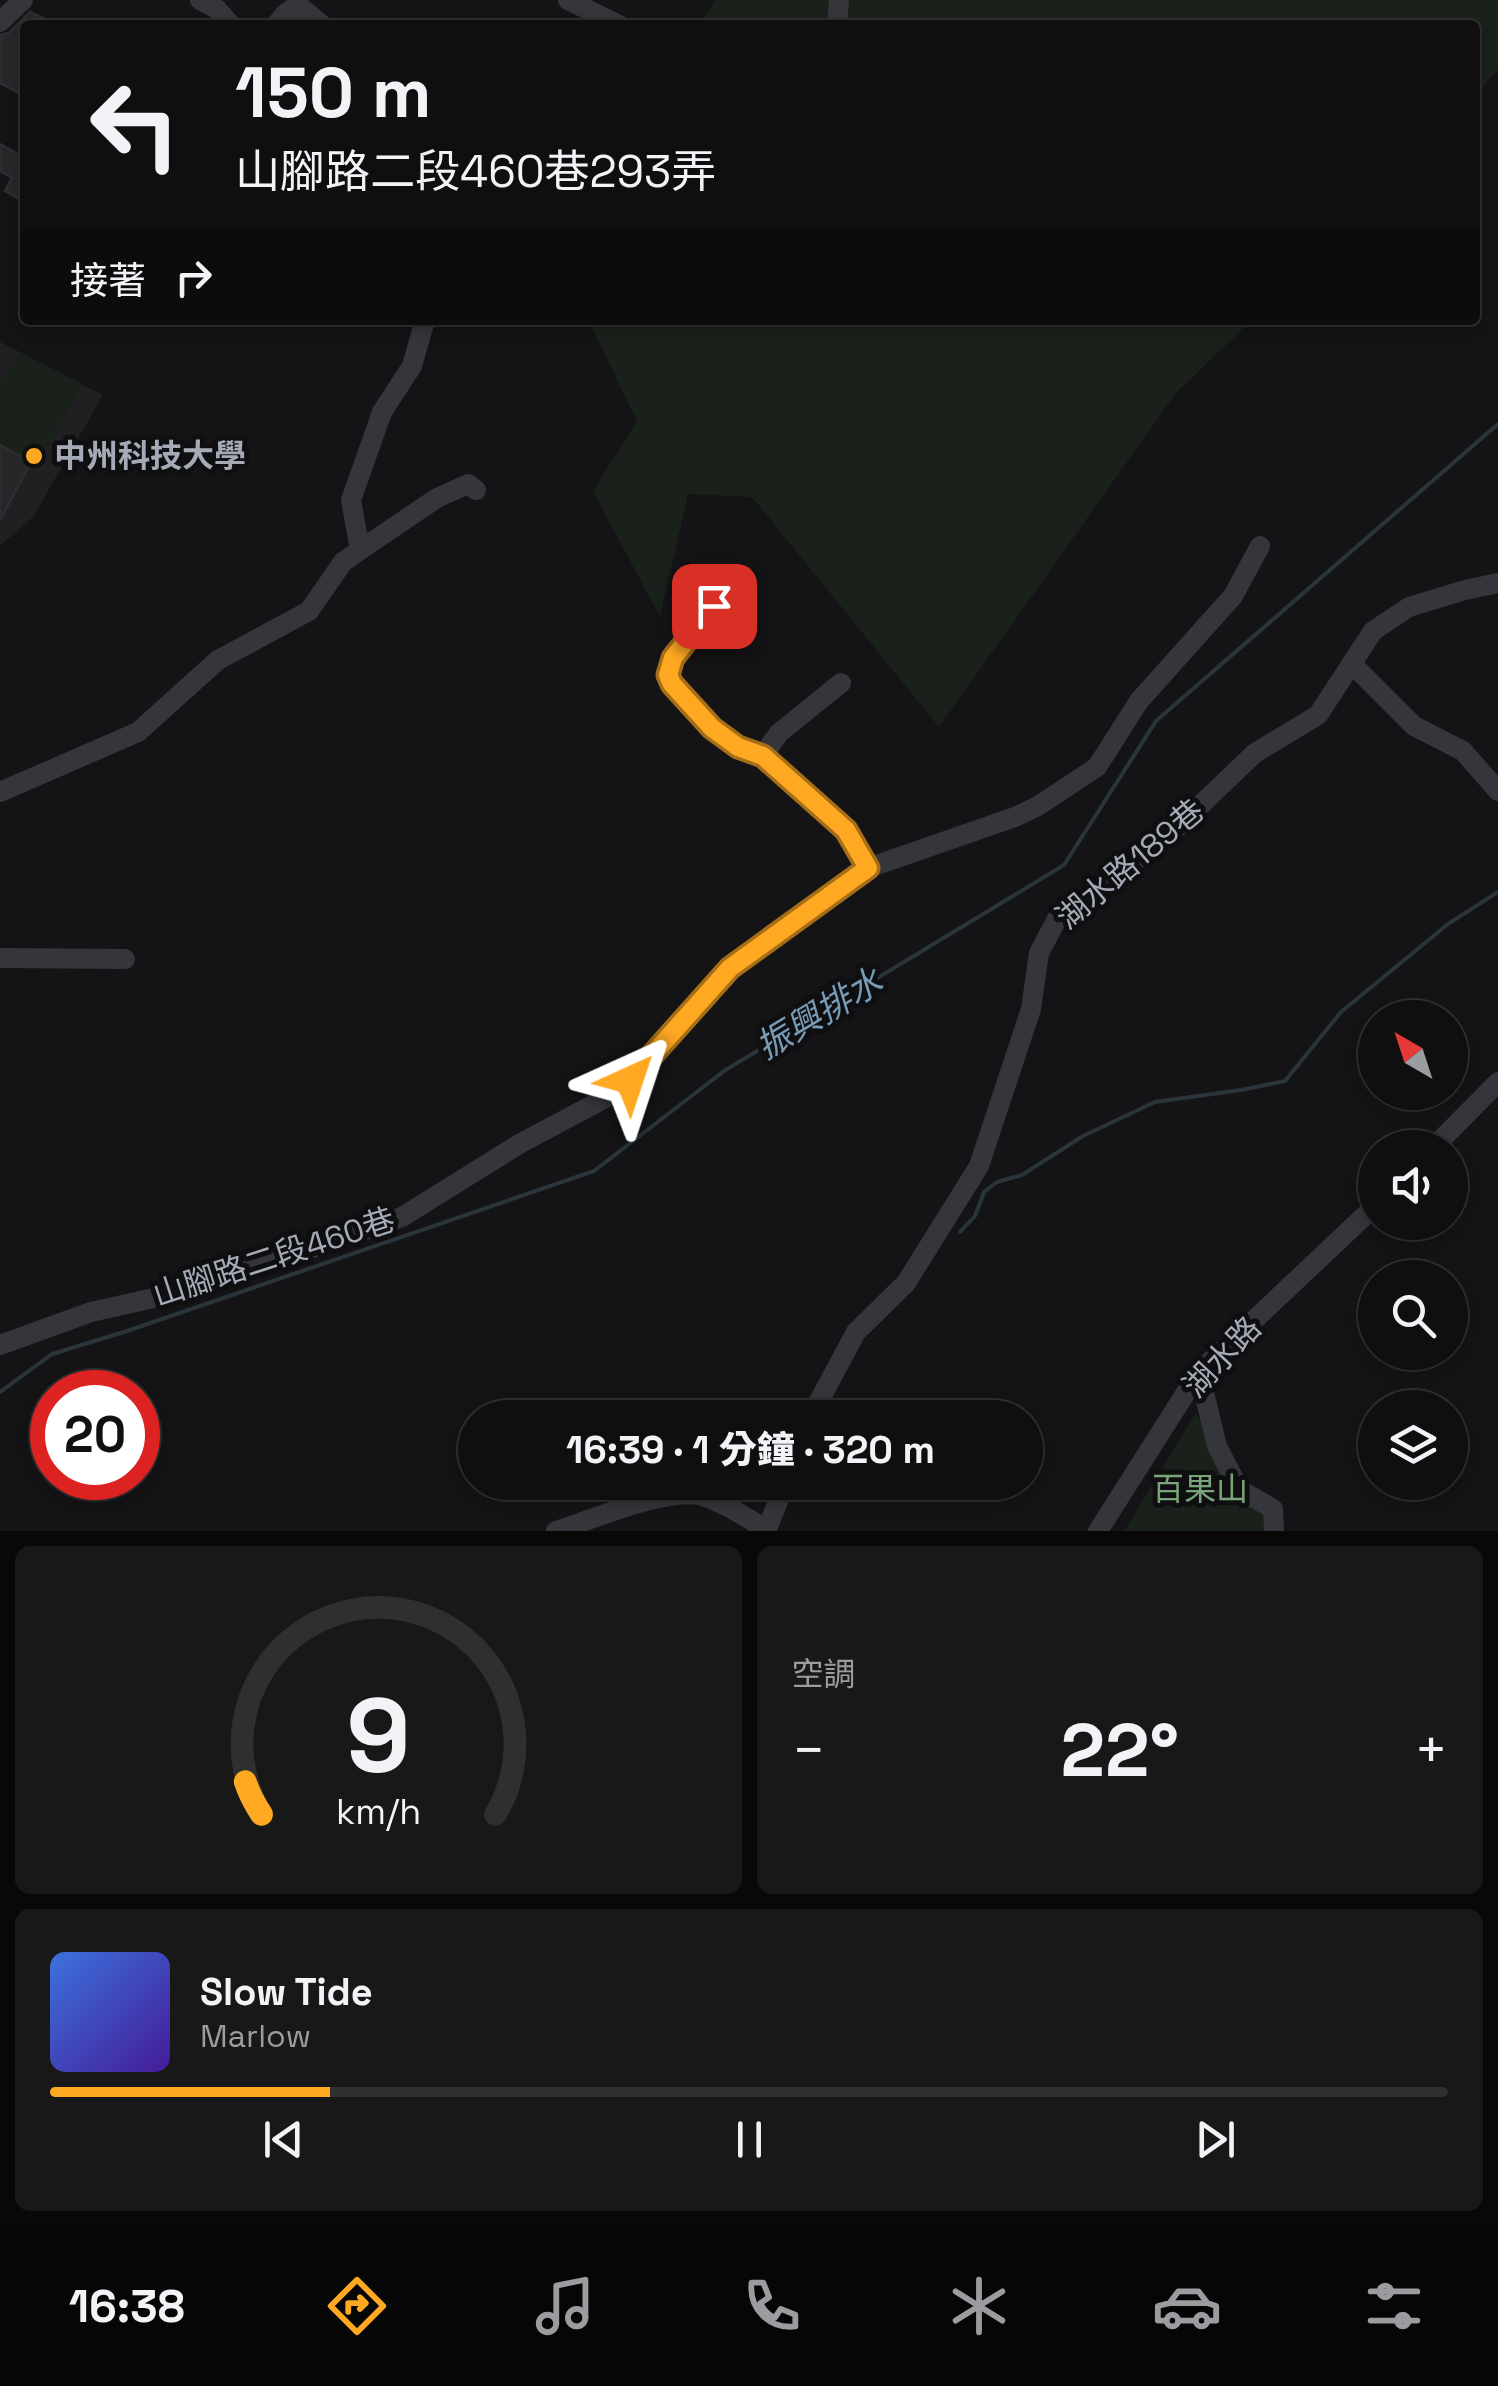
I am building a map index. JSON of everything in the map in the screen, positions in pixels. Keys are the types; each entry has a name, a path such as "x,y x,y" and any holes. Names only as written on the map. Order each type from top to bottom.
{"street":[{"path":"0,22 23,0"},
{"path":"200,0 226,20"},
{"path":"568,0 610,20"},
{"path":"280,20 298,5 316,20"},
{"path":"360,550 351,500 382,412 412,366 424,325"},
{"path":"0,792 138,732 218,660 308,612 342,562 437,498 468,484 476,490"},
{"name":"山腳路二段460巷","path":"0,1345 92,1312 194,1289 402,1217 521,1143 614,1094 730,968 868,868 1038,806 1097,767 1140,701 1233,596 1260,546"},
{"name":"湖水路189巷","path":"820,1400 856,1332 906,1282 979,1166 1031,1009 1039,953 1057,919 1166,838 1254,754 1318,715 1373,631 1409,606 1498,584"},
{"path":"714,606 673,658 668,675 672,684 712,728 738,747 763,756 846,830 868,868"},
{"path":"1352,664 1414,726 1463,751 1498,791"},
{"path":"763,756 779,733 841,683"},
{"path":"0,958 124,959"},
{"path":"1451,1130 1498,1082"},
{"name":"湖水路","path":"1098,1531 1200,1372 1358,1222"},
{"path":"1200,1372 1217,1446 1239,1489 1273,1509 1274,1531"},
{"path":"556,1531 662,1497 699,1495 731,1508 766,1530 778,1500"}],"shaded area":[{"name":"中州科技大學","path":"0,342 103,395 33,517 0,546"}],"green space":[{"path":"716,0 1498,0 1498,70 1480,90 1480,20 702,20"},
{"path":"590,325 1247,325 1176,393 939,727 752,497 688,494 660,617 593,491 637,421"},
{"path":"18,351 82,384 38,466 0,445 0,385"},
{"name":"百果山","path":"1196,1413 1217,1446 1273,1509 1280,1531 1124,1531"}],"building":[{"path":"30,12 47,20 22,20"},
{"path":"20,22 20,93 0,83 0,35 9,33"},
{"path":"0,144 20,155 20,199 5,191 12,178 0,171"},
{"path":"0,445 31,462 0,520"}],"waterway":[{"name":"振興排水","path":"0,1392 52,1354 594,1171 724,1071 1064,865 1156,721 1498,424"},
{"path":"960,1232 975,1216 984,1192 997,1182 1022,1175 1083,1136 1155,1102 1285,1081 1341,1012 1448,924 1498,892"}],"place":[{"name":"中州科技大學","path":"34,456"}],"route":[{"path":"630,1080 730,968 868,868 846,830 763,756 738,747 712,728 672,684 668,675 673,658 714,606"}]}
